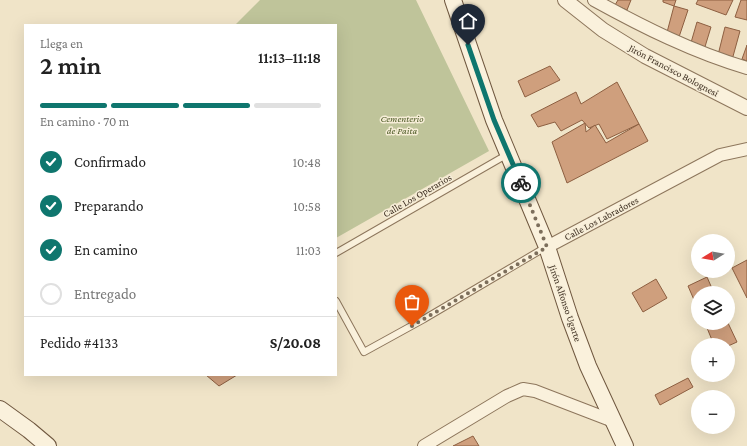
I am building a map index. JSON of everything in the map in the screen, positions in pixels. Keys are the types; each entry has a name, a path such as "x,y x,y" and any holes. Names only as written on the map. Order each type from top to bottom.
{"main road":[{"name":"Jirón Alfonso Ugarte","path":"453,0 494,120 547,247 570,318 588,366 625,446"},
{"path":"0,409 48,446"}],"street":[{"name":"Jirón Francisco Bolognesi","path":"565,0 604,30 645,56 747,108"},
{"path":"594,0 641,26 690,49 747,68"},
{"name":"Calle Los Labradores","path":"547,247 720,155 747,149"},
{"path":"424,446 508,396 523,389 535,391 613,421"}],"lane":[{"name":"Calle Los Operarios","path":"337,252 509,154"},
{"name":"Calle Los Labradores","path":"337,303 364,352 424,319 547,247"}],"green space":[{"name":"Cementerio de Paita","path":"260,0 416,0 489,151 337,237 337,24 236,24"}],"building":[{"path":"618,0 631,0 627,10 615,5"},
{"path":"663,0 676,0 674,6 663,2"},
{"path":"698,0 733,0 726,15 696,4"},
{"path":"741,0 747,0 747,20 735,17"},
{"path":"674,6 688,10 678,40 666,36"},
{"path":"697,22 711,27 704,50 690,46"},
{"path":"725,27 740,31 732,60 718,55"},
{"path":"747,45 747,61 742,59"},
{"path":"550,66 560,80 525,97 518,81"},
{"path":"617,82 639,124 607,139 599,124 589,128 582,120 561,131 555,122 538,127 531,115 576,92 581,104"},
{"path":"585,123 586,132 595,125 606,143 639,124 648,141 567,183 552,142"},
{"path":"747,260 747,298 735,274 735,266"},
{"path":"707,278 711,286 691,286 691,293 688,286"},
{"path":"656,279 667,298 643,312 632,293"},
{"path":"708,330 731,330 737,342 735,343 735,338 711,338"},
{"path":"207,376 235,376 219,386"},
{"path":"688,378 693,387 660,405 655,395"},
{"path":"473,436 479,446 453,446"}],"way so far":[{"path":"412,326 547,247 521,183"}],"route":[{"path":"468,45 494,120 521,183"}]}
